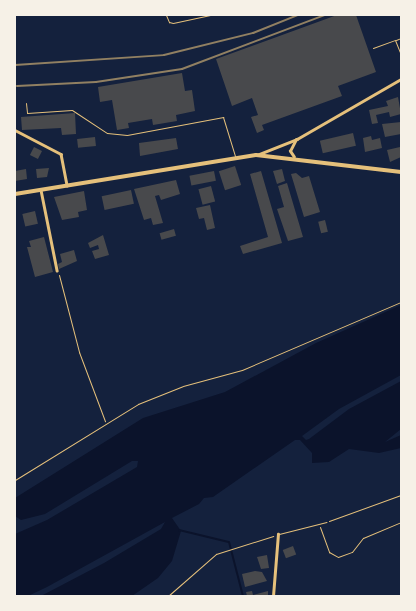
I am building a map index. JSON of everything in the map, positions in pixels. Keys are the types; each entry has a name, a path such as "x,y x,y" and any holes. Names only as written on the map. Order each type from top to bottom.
{"main road":[{"path":"15,194 256,155 294,157 401,172"}],"street":[{"path":"256,155 297,139 401,79"},
{"path":"15,130 61,154 67,185"},
{"path":"294,157 290,151 297,139"},
{"path":"41,190 57,270"},
{"path":"273,596 278,534"}],"lane":[{"path":"166,15 169,22 173,23 210,15"},
{"path":"373,48 401,38"},
{"path":"395,40 401,55"},
{"path":"26,103 27,113 72,110 107,133 127,135 223,117 235,157"},
{"path":"278,534 326,522"}],"path":[{"path":"57,270 79,352 105,422"},
{"path":"15,480 105,422 138,404 183,386 242,370 401,302"},
{"path":"326,522 401,495"},
{"path":"319,524 329,552 338,557 352,552 364,538 401,522"},
{"path":"168,596 216,554 278,534"}],"water":[{"path":"401,305 401,375 339,409 302,436 306,440 309,439 349,409 401,381 401,429 385,442 401,435 401,448 379,453 349,449 329,462 312,463 312,453 300,440 295,440 213,497 204,498 199,504 172,518 181,531 172,561 158,578 132,596 41,596 104,563 161,529 165,522 47,587 28,596 15,596 15,534 47,520 137,467 138,461 132,461 45,514 21,520 15,516 15,498 143,418 225,392 316,343"}],"building":[{"path":"337,15 356,15 376,72 338,86 342,96 262,125 264,130 257,133 251,117 258,115 252,98 232,106 216,59"},
{"path":"182,73 185,91 192,90 195,111 176,115 177,121 153,125 152,119 128,123 129,128 117,130 112,100 100,102 98,87"},
{"path":"398,97 401,114 390,117 389,112 376,115 378,123 372,124 369,110 388,106 386,101"},
{"path":"75,113 76,134 62,135 61,128 22,130 21,117"},
{"path":"401,122 401,134 385,137 382,124"},
{"path":"353,133 356,146 323,153 320,141"},
{"path":"371,136 372,140 380,138 382,148 365,152 363,138"},
{"path":"95,137 96,146 78,148 77,139"},
{"path":"176,138 178,149 140,156 139,143"},
{"path":"34,147 42,151 38,159 30,155"},
{"path":"400,147 401,157 390,162 387,150"},
{"path":"235,166 241,185 225,190 219,171"},
{"path":"49,168 47,177 37,178 36,169"},
{"path":"26,169 27,179 15,181 15,171"},
{"path":"282,169 285,181 277,184 273,171"},
{"path":"214,171 216,181 191,186 189,176"},
{"path":"261,171 282,243 243,254 240,246 268,237 250,174"},
{"path":"296,173 302,178 309,176 320,212 304,217 291,174"},
{"path":"176,180 180,194 161,200 159,195 155,196 163,223 153,225 151,218 144,220 134,189"},
{"path":"287,183 303,237 288,241 277,209 284,207 278,186"},
{"path":"211,186 215,201 203,205 198,189"},
{"path":"131,190 134,204 105,210 102,196"},
{"path":"84,191 87,210 78,212 79,217 62,220 54,197"},
{"path":"210,205 215,228 207,230 204,218 199,219 196,208"},
{"path":"35,211 38,224 25,227 22,214"},
{"path":"325,220 328,232 321,233 318,222"},
{"path":"174,229 176,236 162,240 160,233"},
{"path":"103,235 109,255 95,259 92,251 99,249 98,245 90,248 88,243"},
{"path":"44,237 53,272 35,277 27,247 31,247 29,241"},
{"path":"74,250 77,261 59,269 58,264 62,262 60,254"},
{"path":"293,546 296,554 286,558 283,550"},
{"path":"267,555 269,568 261,569 257,557"},
{"path":"255,571 262,572 267,581 245,587 242,574"},
{"path":"252,591 253,595 268,591 268,596 247,596 246,592"}],"waterway":[{"path":"179,530 229,542 243,596"}],"railway":[{"path":"15,65 164,55 253,33 298,15"},
{"path":"17,86 96,82 182,69 325,15"}]}
